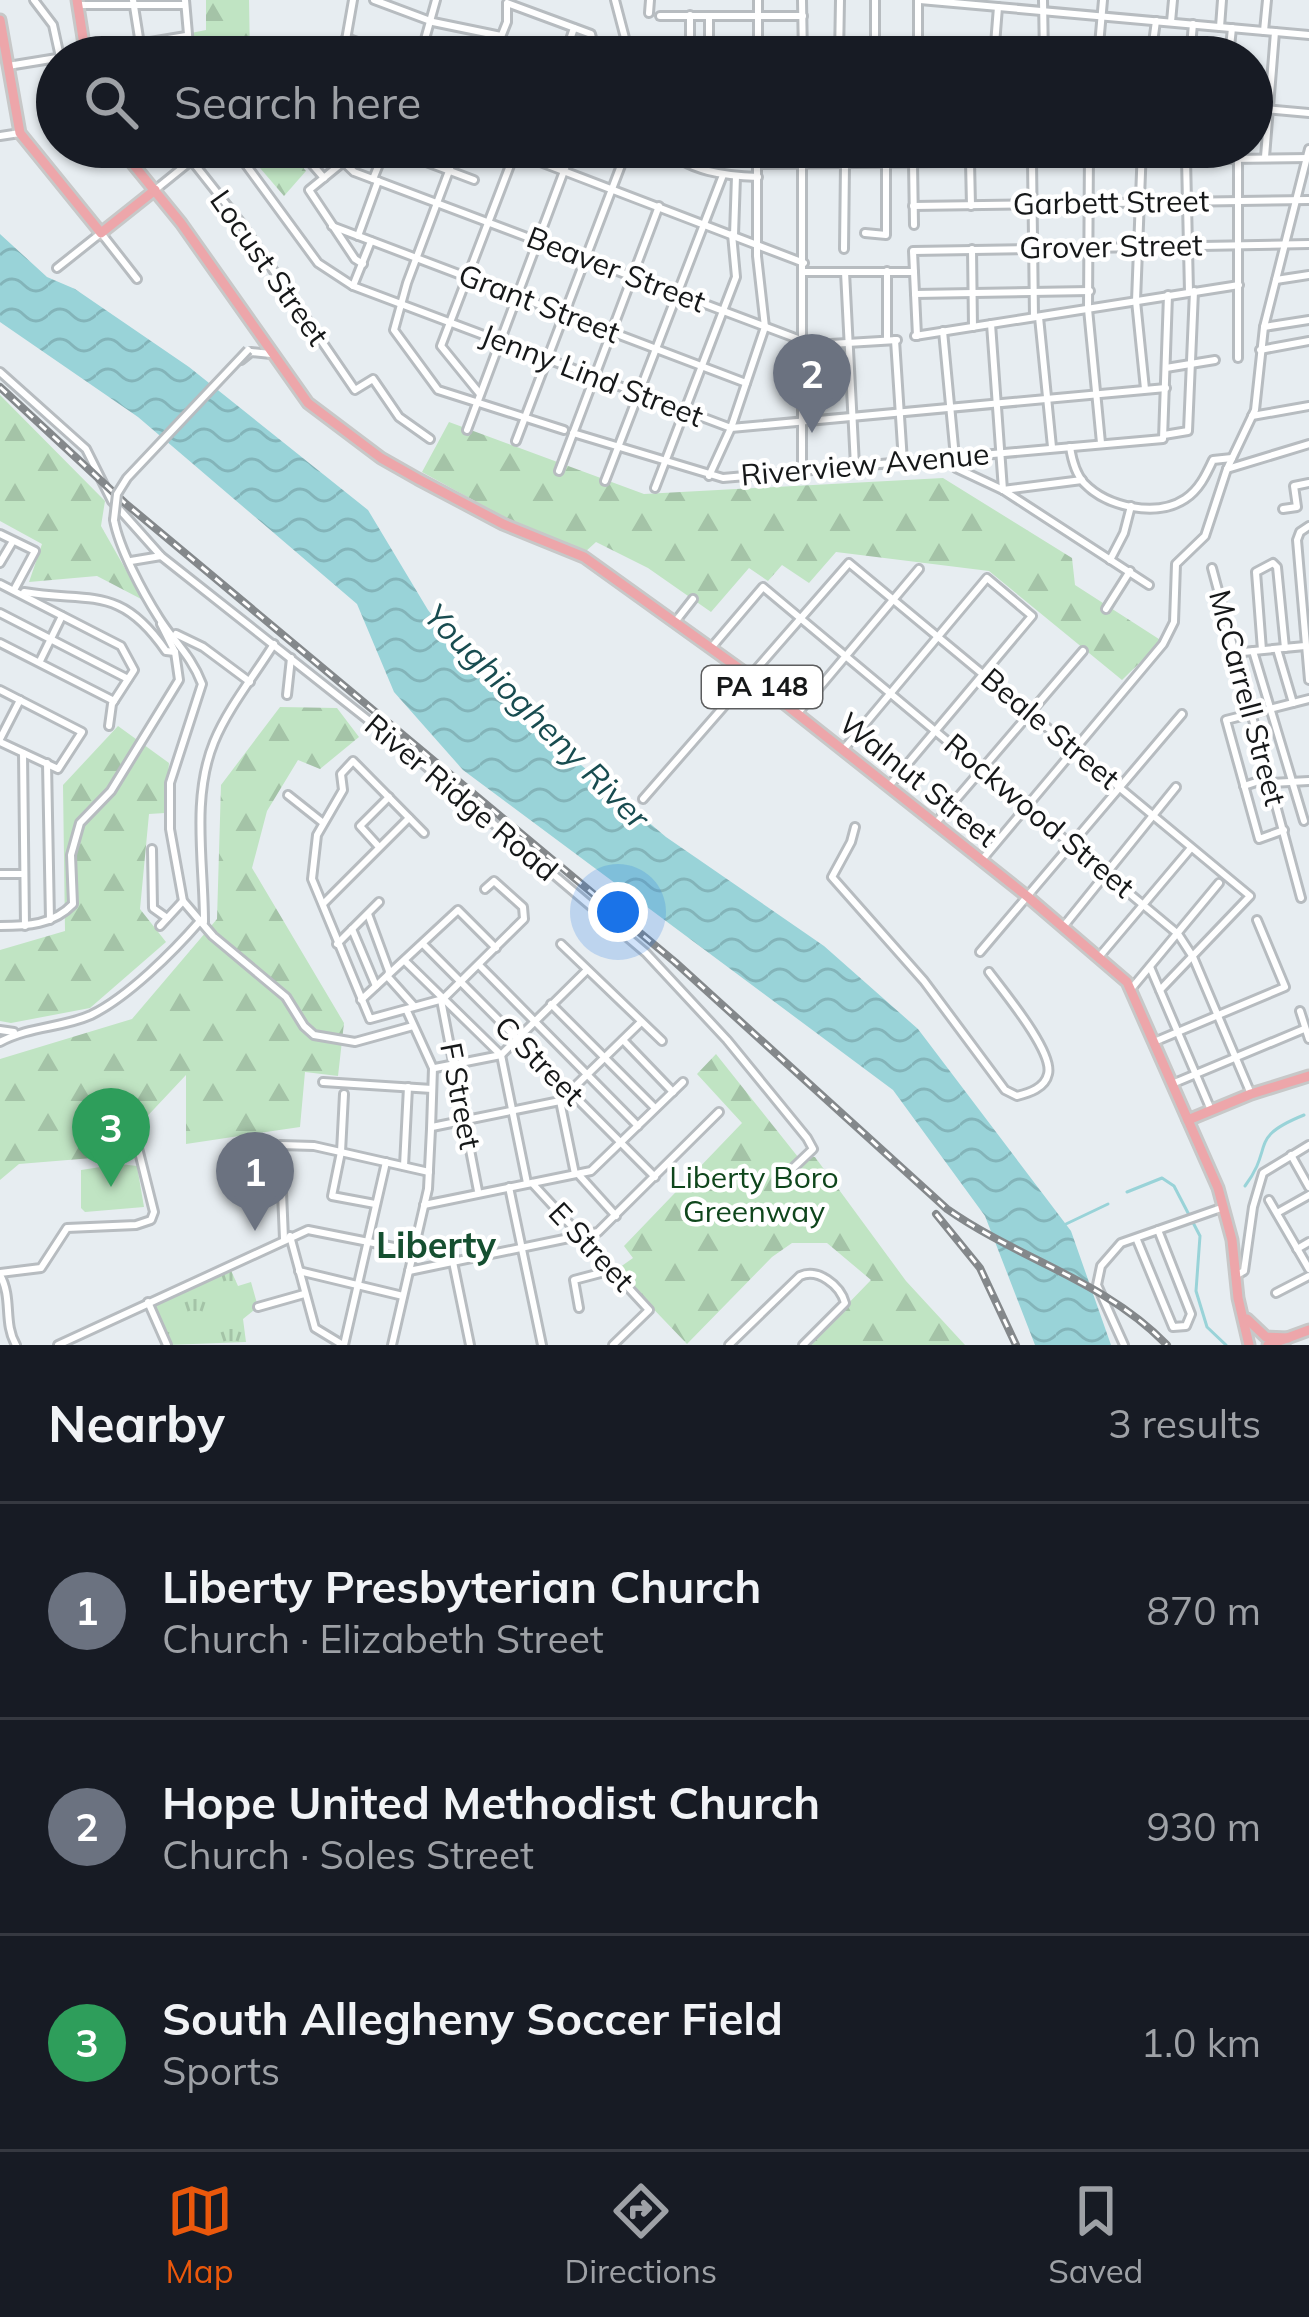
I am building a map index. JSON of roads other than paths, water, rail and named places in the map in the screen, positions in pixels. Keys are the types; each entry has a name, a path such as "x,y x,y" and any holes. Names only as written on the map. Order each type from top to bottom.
{"main road":[{"path":"77,2 83,36"},
{"path":"0,20 20,133 36,153"},
{"path":"48,168 101,233 154,190"},
{"name":"Walnut Street","path":"136,168 308,403 381,458 503,524 584,557 751,677 1028,897 1131,988 1224,1207 1251,1345"},
{"path":"1188,1120 1309,1076"},
{"name":"Walnut Street","path":"1237,1275 1240,1312 1251,1345"},
{"path":"1247,1319 1266,1337 1284,1341"},
{"path":"1268,1345 1309,1330"}],"street":[{"path":"34,0 53,25 55,36"},
{"path":"346,36 352,0"},
{"path":"374,0 488,36"},
{"path":"428,36 436,0"},
{"path":"537,14 542,0"},
{"path":"615,0 624,36"},
{"path":"649,13 650,0"},
{"path":"699,0 704,36"},
{"path":"758,0 758,36"},
{"path":"802,0 803,36"},
{"path":"839,36 840,0"},
{"path":"874,0 874,36"},
{"path":"918,36 919,0 1309,35"},
{"path":"1043,0 1044,36"},
{"path":"1100,36 1103,0"},
{"path":"1172,22 1173,0"},
{"path":"1220,27 1222,0"},
{"path":"1264,31 1267,0"},
{"path":"501,36 507,1 589,36"},
{"path":"77,2 185,3 186,36"},
{"path":"134,2 139,36"},
{"path":"996,36 999,5"},
{"path":"695,36 700,15"},
{"path":"660,16 803,16"},
{"path":"1154,36 1156,21"},
{"path":"1192,36 1193,24"},
{"path":"571,36 574,28"},
{"path":"1231,36 1232,28"},
{"path":"1273,54 1275,32"},
{"path":"8,66 36,61"},
{"path":"1273,110 1309,113"},
{"path":"0,136 20,133"},
{"path":"981,861 1163,644 1174,622 1176,564 1204,536 1252,416 1264,327 1309,155 1273,157"},
{"path":"154,190 182,168"},
{"name":"Locust Street","path":"198,168 355,390 373,380 399,417 430,439"},
{"name":"Jenny Lind Street","path":"248,168 318,263 353,286 730,428 1166,388"},
{"path":"315,168 324,178"},
{"path":"336,168 309,190 355,259 363,263"},
{"name":"Beaver Street","path":"352,168 802,341 822,347 893,340"},
{"path":"358,236 380,168"},
{"path":"441,168 474,180"},
{"path":"400,304 450,168"},
{"path":"480,394 441,346 509,168"},
{"path":"557,168 757,244 804,267 914,272 916,336 1239,285"},
{"path":"466,430 565,168"},
{"path":"516,441 620,168"},
{"path":"703,168 722,175 758,177"},
{"path":"709,476 765,327 757,244 757,168"},
{"path":"802,168 802,471"},
{"path":"842,168 844,249"},
{"path":"865,233 886,235 886,168"},
{"path":"914,225 915,168"},
{"path":"970,168 971,206"},
{"path":"1032,168 1034,292 1052,448"},
{"path":"1088,168 1088,309 1102,444"},
{"path":"1140,168 1136,301 1145,390"},
{"path":"1168,295 1162,437 1188,430 1192,292 1184,168"},
{"path":"1238,168 1238,358"},
{"path":"605,481 722,175"},
{"path":"655,488 737,272 733,235 736,176"},
{"name":"Garbett Street","path":"913,206 1309,200"},
{"path":"559,471 569,431 659,206"},
{"name":"Grant Street","path":"332,226 746,383"},
{"path":"57,268 101,233 137,279"},
{"path":"353,286 371,241"},
{"name":"Grover Street","path":"914,272 913,251 1309,244"},
{"path":"971,249 973,326"},
{"path":"887,271 903,462"},
{"path":"845,272 855,466"},
{"path":"1276,280 1309,275"},
{"path":"914,294 1090,291"},
{"name":"Riverview Avenue","path":"400,304 394,330 438,390 709,476 1162,437"},
{"path":"1264,327 1309,320"},
{"path":"991,324 1003,490"},
{"path":"943,331 952,457 959,470 1003,490 1149,585"},
{"path":"0,926 50,920 73,904 71,855 80,823 111,791 176,688 175,652 114,520 117,494 259,337"},
{"path":"1260,350 1309,340"},
{"path":"250,351 271,354"},
{"path":"1166,368 1215,360"},
{"name":"River Ridge Road","path":"0,372 86,449 118,509 161,556 415,757 667,975 807,1138 813,1149 792,1169"},
{"path":"1252,416 1309,406"},
{"path":"1227,469 1309,444"},
{"path":"1070,447 1082,481 1106,497 1156,509 1174,505 1196,490 1214,460 1232,458"},
{"path":"1003,490 1082,481"},
{"path":"1283,509 1297,507 1294,486 1309,483"},
{"path":"1110,560 1131,506"},
{"path":"1309,526 1298,540 1309,680"},
{"path":"0,534 35,551 14,590"},
{"path":"0,563 13,541"},
{"path":"131,561 161,556"},
{"name":"Beale Street","path":"802,618 849,562 1250,896 1193,956"},
{"path":"1293,703 1281,648 1274,563 1256,572 1258,651 1304,821"},
{"name":"McCarrell Street","path":"1212,568 1300,898"},
{"path":"797,714 919,569"},
{"path":"1106,609 1130,571"},
{"path":"843,750 987,578 1032,616 889,787"},
{"path":"1,587 105,598 145,625 166,651 175,652"},
{"name":"Rockwood Street","path":"711,648 763,587 847,655 1178,934 1193,956 1252,1094"},
{"path":"14,590 121,646 134,668 114,701 109,726"},
{"path":"675,622 693,599"},
{"path":"0,614 128,679"},
{"path":"39,662 62,616"},
{"path":"644,799 802,618"},
{"path":"160,620 185,647 202,684 170,783 170,829 183,901 286,997 304,1027 314,1034 356,1042 413,1026"},
{"path":"172,633 203,647 250,683"},
{"path":"0,643 114,701"},
{"path":"0,1030 14,1032 90,1015 166,959 202,923 202,788 214,741 274,644"},
{"path":"1232,653 1307,646"},
{"path":"935,824 1083,650"},
{"path":"287,695 291,658"},
{"path":"0,690 20,700 82,732 58,770 0,741 20,700"},
{"path":"1283,830 1258,838 1226,720 1309,699"},
{"path":"980,952 1182,713"},
{"path":"23,753 25,926"},
{"path":"424,832 353,761 340,774 343,790 322,822 312,879 370,1019 442,1000 524,919 523,907 494,881 485,889"},
{"path":"47,764 50,920"},
{"path":"1244,786 1269,780 1309,781"},
{"path":"1064,927 1177,787"},
{"path":"288,795 322,822"},
{"path":"379,847 360,826 389,796"},
{"path":"322,905 409,818"},
{"path":"855,827 832,877 935,995 1005,1090 1017,1096 1028,1094 1048,1075 1046,1057 989,972"},
{"path":"1099,957 1191,848"},
{"path":"152,849 153,908 167,918"},
{"path":"0,874 24,874"},
{"path":"1131,988 1219,883"},
{"path":"160,926 183,901"},
{"path":"338,944 379,902"},
{"path":"361,1000 458,910 496,948"},
{"path":"368,914 388,977 410,1008 413,1026 433,1068 429,1172 392,1345"},
{"path":"1154,1042 1285,987 1257,920"},
{"path":"352,929 377,987"},
{"name":"C Street","path":"423,944 655,1177"},
{"path":"561,944 662,1041"},
{"path":"1160,990 1193,956"},
{"path":"406,962 501,1055"},
{"path":"479,965 638,1126"},
{"path":"1150,968 1211,1110"},
{"path":"433,1068 501,1055 587,970"},
{"name":"F Street","path":"442,1000 478,1192"},
{"path":"551,1004 656,1109"},
{"path":"1300,1010 1309,1039"},
{"path":"431,1127 560,1101 640,1023"},
{"path":"1172,1084 1304,1029"},
{"path":"0,1042 14,1032"},
{"path":"623,1040 673,1092"},
{"name":"E Street","path":"501,1055 530,1183 650,1310 613,1345"},
{"path":"322,1082 432,1089"},
{"path":"424,1204 591,1171 683,1082"},
{"path":"404,1166 408,1088"},
{"path":"344,1094 341,1152 332,1196 376,1205"},
{"path":"560,1101 577,1175 616,1216"},
{"path":"409,1271 598,1232 719,1112"},
{"path":"386,1162 344,1345 315,1328 307,1306 287,1238 280,1144 314,1146 341,1152 386,1162 404,1166 429,1172"},
{"path":"1237,1275 1244,1270 1260,1179 1265,1170 1309,1145"},
{"path":"16,1345 9,1332 8,1289 0,1274 41,1268 67,1228 151,1220 154,1212 138,1148"},
{"path":"1277,1213 1309,1191 1305,1172 1291,1155"},
{"path":"508,1187 542,1345"},
{"path":"1269,1200 1309,1272 1276,1293"},
{"path":"1124,1345 1097,1285 1102,1266 1121,1243 1224,1207"},
{"path":"58,1345 287,1238 314,1230 414,1251"},
{"path":"1136,1238 1173,1327 1186,1326 1191,1314 1158,1230"},
{"path":"1297,1249 1309,1242"},
{"path":"453,1262 470,1345"},
{"path":"579,1308 574,1280 612,1270"},
{"path":"298,1271 403,1295"},
{"path":"729,1345 808,1272 819,1274 842,1295 844,1303 803,1345"},
{"path":"258,1306 304,1294"},
{"path":"148,1302 167,1345"}],"water":[{"path":"0,234 47,277 75,289 189,367 368,510 428,610 465,657 666,837 824,946 918,1029 1071,1231 1111,1345 1035,1345 985,1216 893,1090 463,770 394,692 357,604 138,417 0,322"}],"waterway":[{"path":"1245,1186 1268,1137 1304,1115"},
{"path":"1127,1192 1162,1178 1174,1186 1200,1236 1196,1291 1207,1327 1226,1345"},
{"path":"1066,1224 1108,1204"}],"railway":[{"path":"0,387 125,503 675,962 947,1209 1089,1287 1167,1345"},
{"path":"936,1214 980,1268 1016,1345"}],"place":[{"name":"Hope United Methodist Church","path":"812,433"},
{"name":"South Allegheny Soccer Field","path":"111,1187"},
{"name":"Liberty Presbyterian Church","path":"255,1231"}],"district":[{"name":"Liberty","path":"436,1245"}],"water label":[{"name":"Youghiogheny River","path":"537,716"}],"park label":[{"name":"Liberty Boro Greenway","path":"754,1195"}]}
